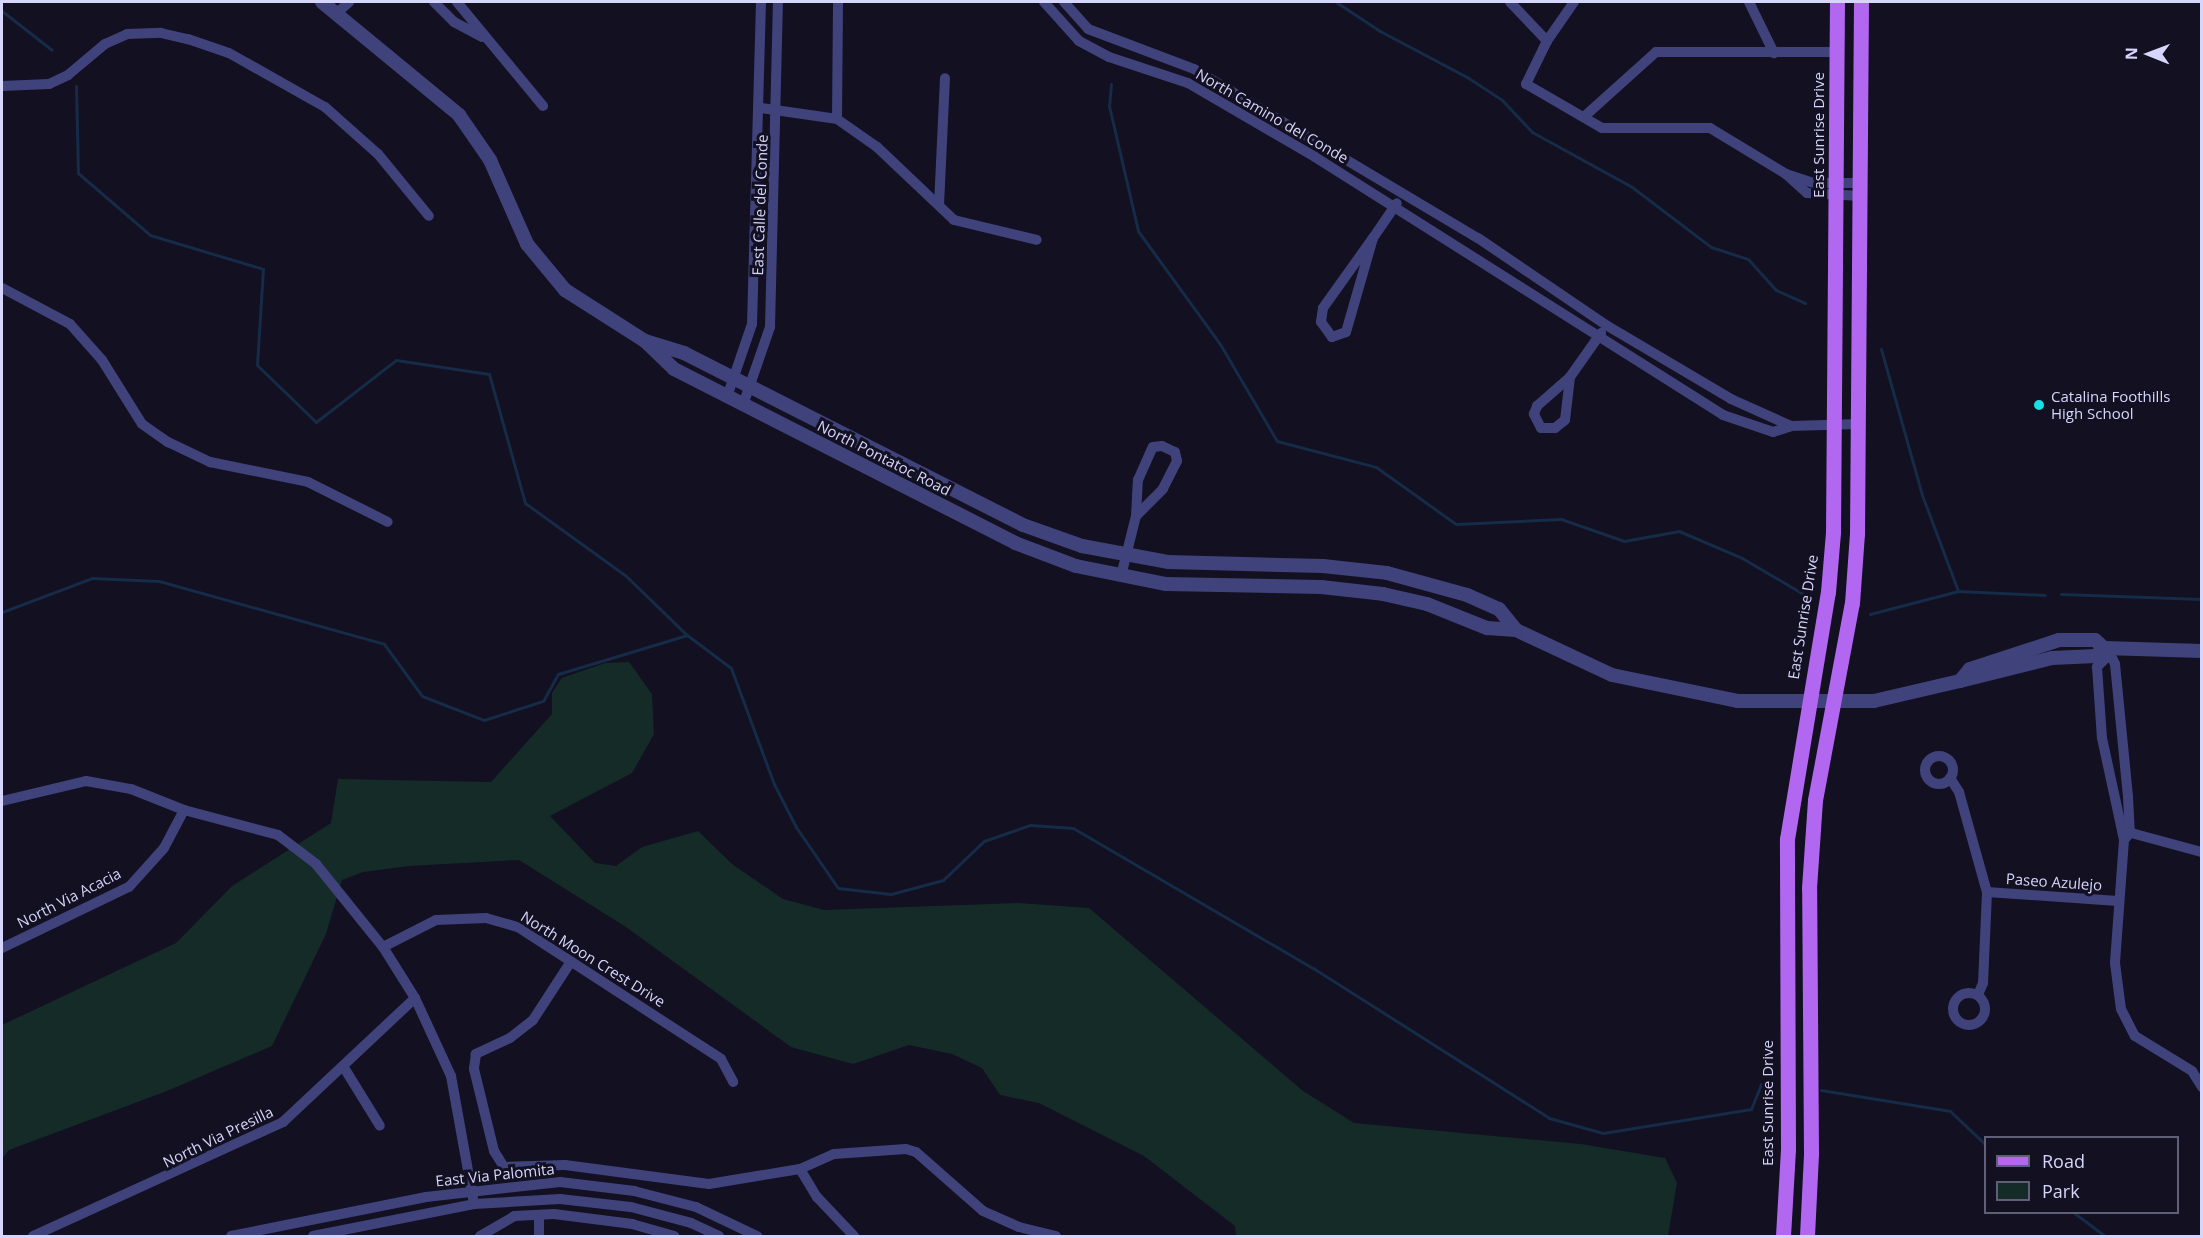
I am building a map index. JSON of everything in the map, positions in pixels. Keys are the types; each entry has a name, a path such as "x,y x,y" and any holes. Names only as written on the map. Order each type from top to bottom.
{"main road":[{"name":"East Sunrise Drive","path":"1783,1234 1787,839 1807,701 1828,592 1835,425 1837,2"},
{"path":"1783,1234 1807,1236 1809,888 1815,800 1851,603 1858,424 1861,2"}],"street":[{"path":"330,5 349,2"},
{"path":"434,2 454,22 483,37"},
{"path":"457,2 483,37 543,105"},
{"name":"East Calle del Conde","path":"727,397 752,324 761,108 761,2"},
{"name":"East Calle del Conde","path":"743,405 752,387 770,327 778,109 778,2"},
{"path":"837,119 838,2"},
{"name":"North Camino del Conde","path":"1044,2 1079,41 1109,57 1188,83 1394,208 1471,251 1598,338 1723,415 1773,432 1791,426 1858,424"},
{"name":"North Camino del Conde","path":"1064,2 1089,29 1194,69 1402,196 1482,241 1606,325 1731,399 1791,426"},
{"path":"1509,2 1547,41"},
{"path":"1574,2 1547,41 1526,84 1586,115 1602,128 1710,128 1786,174 1837,189 1861,189"},
{"path":"1749,2 1774,53"},
{"name":"North Pontatoc Road","path":"330,5 459,115 490,160 527,244 553,278 590,308 645,341 665,363 727,397 1015,543 1121,576 1166,584 1321,587 1383,594 1427,604 1487,628 1516,630 1612,675 1664,689 1737,701 1833,701 1896,698 1960,681 1978,681 2015,666 2096,656 2107,651 2202,651"},
{"path":"2,86 49,84 68,75 105,44 127,34 161,33 188,39 229,53 326,107 378,154 429,216"},
{"path":"1586,115 1656,52 1838,52"},
{"path":"939,206 945,78"},
{"path":"761,108 837,119 877,147 954,220 981,230 1037,240"},
{"path":"1373,238 1346,332 1332,337 1322,322 1323,308 1402,196"},
{"path":"2,288 70,324 102,360 142,424 168,442 210,462 308,482 388,522"},
{"path":"1570,377 1565,420 1555,428 1541,428 1534,414 1537,406 1570,377 1606,325"},
{"name":"North Pontatoc Road","path":"645,341 659,342 752,387 1023,525 1127,556 1168,562 1323,566 1387,573 1432,583 1488,604 1499,609 1516,630"},
{"path":"1121,576 1136,516 1163,489 1177,461 1175,452 1162,446 1153,447 1144,461 1133,508 1136,516"},
{"path":"2015,666 2049,652 2059,640"},
{"name":"North Pontatoc Road","path":"1960,681 1970,669 2059,640 2095,640 2107,651"},
{"path":"2125,834 2102,738 2097,667 2107,651 2115,664 2125,834 2118,901 2115,963 2121,1009 2135,1036 2192,1071 2202,1087"},
{"path":"1950,778 1959,792 1988,892 1983,983 1978,995"},
{"path":"2,801 86,781 131,789 184,810 278,835 316,864 383,947 415,998 451,1076 474,1204"},
{"name":"North Via Acacia","path":"2,948 129,887 164,848 184,810"},
{"path":"2125,834 2202,852"},
{"name":"Paseo Azulejo","path":"1988,892 2118,901"},
{"name":"North Moon Crest Drive","path":"383,947 436,920 486,918 518,927 570,963 721,1059 733,1082"},
{"path":"570,963 533,1020 510,1038 482,1048 472,1057 497,1162 507,1168 565,1165 708,1184 800,1169 834,1154 916,1152 983,1211 1019,1227 1056,1236"},
{"name":"North Via Presilla","path":"33,1236 283,1122 415,998"},
{"path":"343,1066 380,1126"},
{"path":"800,1169 817,1197 854,1236"},
{"name":"East Via Palomita","path":"231,1236 254,1234 471,1191 560,1182 634,1191 696,1207 757,1236"},
{"name":"East Via Palomita","path":"313,1236 474,1204 560,1199 631,1207 691,1222 719,1236"},
{"path":"480,1236 514,1216 632,1224 674,1236"},
{"path":"539,1216 539,1236"}],"green space":[{"path":"629,662 652,694 654,734 632,773 550,816 595,863 616,866 642,847 698,831 732,864 783,899 824,910 1018,903 1089,908 1303,1091 1354,1123 1581,1144 1665,1158 1677,1183 1668,1236 1236,1236 1235,1226 1144,1156 1039,1103 1000,1095 982,1068 952,1054 909,1045 853,1064 791,1047 626,927 519,860 409,866 363,872 342,880 326,934 272,1046 167,1091 9,1150 2,1159 2,1025 176,943 232,886 331,823 338,779 491,782 552,714 552,693 562,678 605,663"}],"waterway":[{"path":"1336,2 1380,31 1467,77 1502,100 1532,132 1632,187 1711,247 1748,259 1776,290 1805,303"},
{"path":"2,11 52,50"},
{"path":"1111,84 1109,106 1138,231 1220,344 1277,441 1376,467 1456,524 1561,519 1624,541 1679,531 1742,558 1805,595"},
{"path":"76,86 78,173 150,235 263,269 257,365 316,422 396,360 489,374 525,503 625,575 687,635"},
{"path":"1881,349 1922,495 1958,591"},
{"path":"2,612 92,578 159,581 384,644 422,696 484,720 543,701 558,674 687,635 731,668 774,784 796,827 838,888 891,894 943,880 984,841 1030,825 1073,828 1313,968 1549,1118 1603,1133 1751,1109 1761,1084"},
{"path":"1870,614 1958,591 2045,595"},
{"path":"2061,594 2202,599"},
{"path":"1821,1090 1950,1111 1984,1143"},
{"path":"2076,1214 2105,1236"}],"place":[{"name":"Catalina Foothills High School","path":"2039,405"}]}
